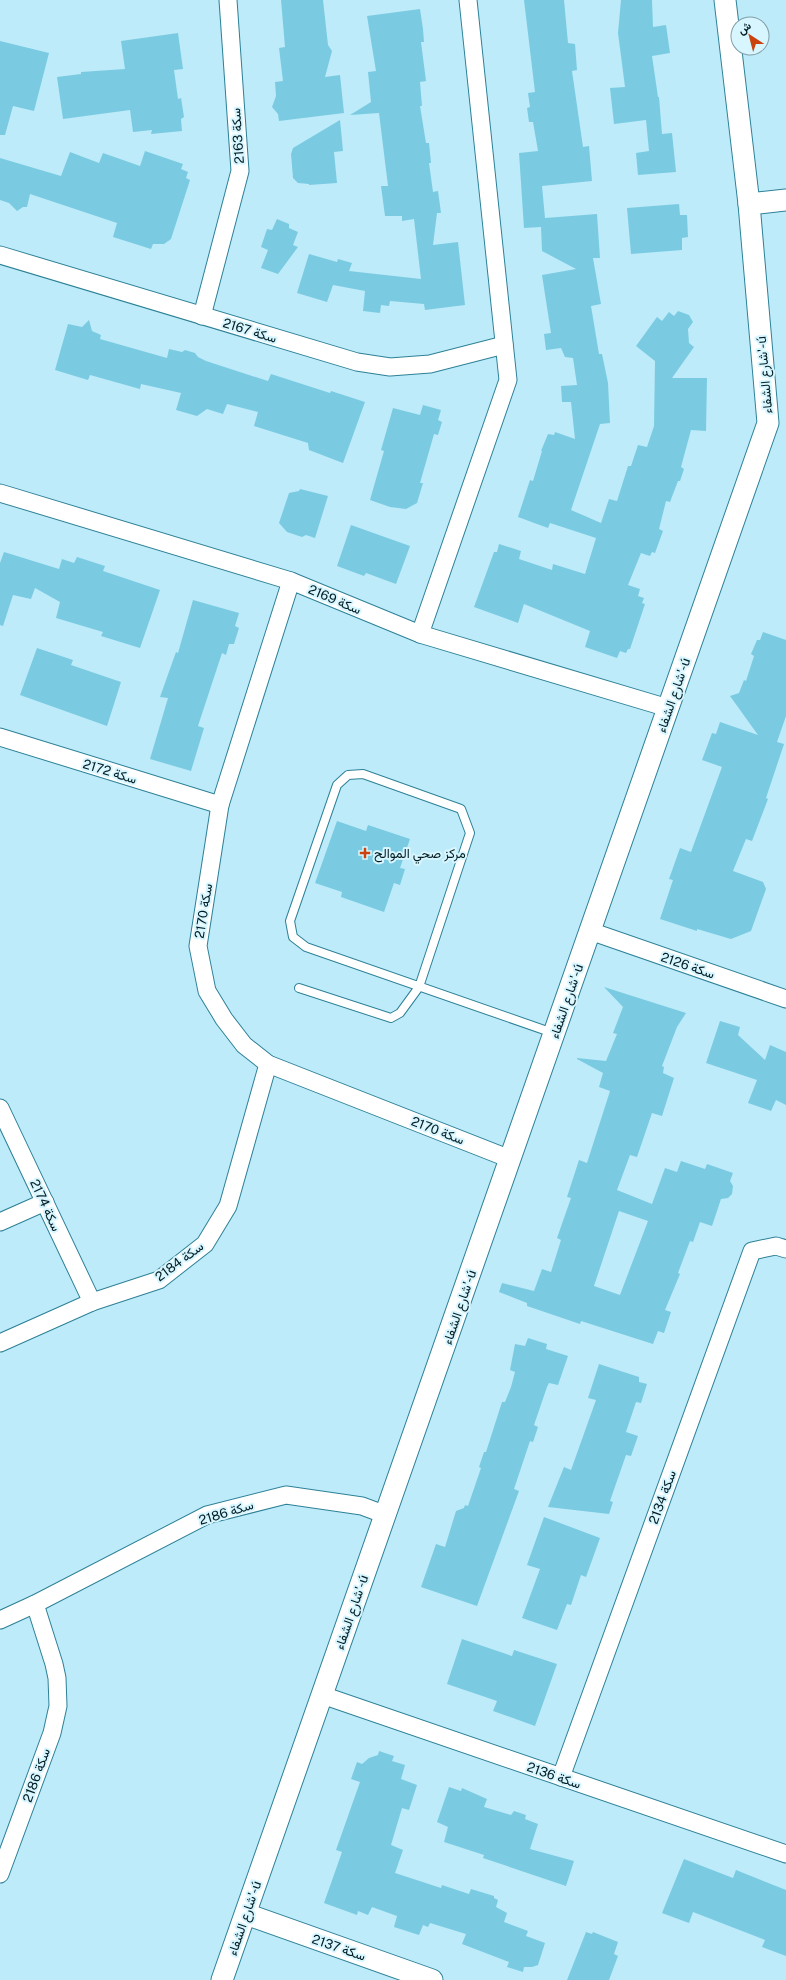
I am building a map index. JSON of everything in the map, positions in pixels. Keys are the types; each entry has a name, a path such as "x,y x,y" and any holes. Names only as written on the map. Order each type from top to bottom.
{"street":[{"name":"سكة 2163","path":"202,316 240,171 228,0"},
{"path":"420,634 508,380 468,0"},
{"name":"شارع الشفاء'-ú","path":"222,1980 768,423 750,204 725,0"},
{"path":"750,204 786,200"},
{"name":"سكة 2167","path":"0,255 357,362 390,367 430,364 504,345"},
{"name":"سكة 2169","path":"0,493 291,581 420,634 668,708"},
{"name":"سكة 2170","path":"291,581 220,805 198,946 207,991 244,1045 268,1064 510,1159"},
{"name":"سكة 2172","path":"0,737 220,805"},
{"name":"سكة 2126","path":"590,931 786,999"},
{"name":"سكة 2184","path":"0,1343 92,1302 159,1280 205,1244 228,1206 268,1064"},
{"name":"سكة 2174","path":"0,1108 92,1302"},
{"path":"0,1222 45,1202"},
{"name":"سكة 2134","path":"561,1777 752,1251 776,1246 786,1249"},
{"name":"سكة 2186","path":"0,1620 35,1604 207,1515 286,1495 362,1506 386,1515"},
{"name":"سكة 2186","path":"0,1874 52,1733 58,1706 57,1678 54,1664 35,1604"},
{"name":"سكة 2136","path":"322,1695 786,1854"},
{"name":"سكة 2137","path":"246,1914 432,1980"}],"lane":[{"path":"299,988 391,1018 400,1013 419,987 470,833 461,809 363,774 348,775 337,785 290,921 293,938 306,947 419,987 554,1034"}],"building":[{"path":"281,0 323,0 328,45 332,51 325,77 340,75 344,113 279,121 278,114 272,107 276,96 275,82 283,81 279,48 285,47"},
{"path":"524,0 564,0 568,43 575,44 577,70 572,71 583,147 589,146 592,181 542,186 545,218 597,214 600,258 593,258 601,304 591,306 599,354 602,354 608,383 610,423 600,424 571,510 601,523 609,499 617,501 628,466 631,466 638,445 647,447 654,426 655,361 636,346 657,317 662,321 669,312 674,316 678,311 689,315 693,322 688,329 689,343 694,347 672,378 707,378 706,431 691,430 681,467 684,469 670,502 666,501 659,529 663,531 655,553 652,552 650,556 641,553 628,585 640,589 638,596 644,598 642,603 645,604 630,649 628,649 626,653 620,651 617,658 585,647 590,631 524,604 518,623 474,607 494,552 497,552 499,544 521,551 519,559 552,570 553,564 585,574 596,538 550,523 548,528 518,517 530,480 533,481 541,451 548,434 554,435 555,432 575,439 571,402 562,402 561,386 577,385 573,358 565,357 561,348 546,350 544,334 551,333 542,275 576,269 542,251 541,227 524,228 519,153 538,151 533,122 529,122 527,108 530,107 528,93 535,92"},
{"path":"621,0 652,0 653,27 666,25 670,53 652,56 659,97 662,134 672,133 676,172 638,175 636,153 649,151 646,120 614,124 610,88 625,87 618,33"},
{"path":"420,9 424,42 421,42 426,81 420,82 422,106 420,106 426,143 429,143 431,163 429,163 433,192 438,191 441,213 437,213 433,245 458,242 465,305 425,310 424,304 390,301 389,306 381,305 380,313 363,311 365,291 333,285 327,302 297,293 309,254 337,262 338,259 352,263 349,271 421,279 414,219 402,221 402,216 385,216 381,186 388,186 379,113 350,115 371,102 368,72 376,71 367,16"},
{"path":"178,33 183,69 174,70 178,99 181,98 184,117 181,119 182,131 151,134 152,130 133,132 130,110 63,119 57,77 81,74 81,72 125,69 121,41"},
{"path":"0,41 49,53 34,111 13,106 5,135 0,135"},
{"path":"340,120 343,151 334,152 337,183 309,185 298,183 293,178 291,154 293,148"},
{"path":"145,151 183,164 181,169 188,172 186,178 190,180 171,239 164,244 153,244 151,249 113,237 117,223 30,194 27,207 23,207 17,211 9,203 0,200 0,158 61,176 70,152 99,163 103,153 140,166"},
{"path":"679,204 680,215 687,215 688,237 682,238 682,250 631,254 627,208"},
{"path":"277,219 289,224 289,228 298,232 293,245 298,247 278,274 261,268 268,250 261,247 267,229 272,230"},
{"path":"89,320 92,331 101,335 100,339 167,358 169,349 182,352 185,350 195,353 198,357 206,361 268,381 271,374 330,393 331,391 365,402 343,463 309,450 308,443 254,426 258,412 227,404 223,414 207,409 197,416 176,410 181,393 141,384 140,389 90,375 88,380 55,370 68,324 82,327"},
{"path":"423,405 441,410 438,420 442,422 438,435 434,434 420,483 423,483 417,503 406,509 390,507 370,500 384,451 381,450 393,408 420,415"},
{"path":"300,489 328,496 315,538 306,535 302,537 287,532 279,523 289,493 299,491"},
{"path":"351,525 410,546 396,584 366,573 364,576 337,566"},
{"path":"4,552 59,569 62,559 74,563 77,557 105,566 103,571 160,590 140,648 101,636 103,632 56,618 60,602 35,588 31,599 13,595 3,626 0,625 0,563"},
{"path":"193,600 239,613 235,626 239,628 234,644 229,644 226,655 222,653 198,726 204,728 191,771 150,759 168,698 160,697 176,652 178,653"},
{"path":"763,632 786,640 786,716 777,742 784,744 766,798 768,799 752,841 746,839 733,871 763,882 766,889 751,931 731,939 697,929 697,931 660,919 673,880 669,879 680,848 691,852 722,767 702,760 712,733 716,734 720,722 758,735 730,696 739,693 744,680 746,681 754,656 751,654 757,640 760,640"},
{"path":"37,648 73,660 71,665 121,682 107,726 20,695"},
{"name":"مركز صحي الموالح","path":"337,821 366,831 368,825 410,839 400,868 405,869 400,885 394,883 384,912 341,897 342,892 315,883"},
{"path":"604,987 686,1013 677,1027 662,1066 664,1067 663,1073 674,1078 662,1116 652,1113 637,1157 630,1155 617,1190 652,1204 665,1168 677,1172 681,1161 705,1169 707,1164 733,1173 730,1181 733,1186 732,1194 728,1198 721,1199 712,1226 700,1222 693,1242 690,1241 678,1273 680,1274 665,1310 671,1312 664,1333 658,1331 653,1344 581,1321 580,1324 527,1306 527,1303 499,1292 502,1283 534,1291 542,1269 551,1272 561,1240 557,1238 571,1198 567,1197 579,1160 587,1163 610,1091 599,1087 603,1073 577,1058 606,1061 617,1034 613,1033 623,1007","holes":["619,1211 648,1221 620,1295 594,1286"]},
{"path":"720,1021 740,1027 738,1035 765,1060 770,1045 786,1052 786,1105 776,1100 771,1111 748,1103 757,1080 706,1063"},
{"path":"528,1338 547,1344 546,1349 568,1356 558,1385 549,1383 547,1387 534,1425 538,1427 533,1442 530,1441 514,1489 519,1491 477,1606 421,1587 436,1544 445,1547 456,1511 464,1508 465,1505 468,1506 481,1468 479,1467 484,1452 486,1452 502,1402 505,1402 511,1387 515,1372 510,1370 515,1344 525,1346"},
{"path":"599,1364 639,1377 639,1382 647,1384 641,1403 636,1402 626,1432 638,1436 631,1456 626,1455 610,1501 613,1502 609,1514 548,1507 564,1467 571,1470 596,1400 588,1398"},
{"path":"544,1517 600,1538 586,1577 581,1575 571,1605 567,1604 557,1630 522,1618 540,1569 527,1565"},
{"path":"462,1639 512,1656 514,1650 557,1664 535,1726 493,1711 497,1701 447,1684"},
{"path":"379,1751 394,1756 392,1761 405,1765 401,1779 417,1785 409,1810 402,1808 391,1845 403,1850 395,1873 441,1888 442,1885 469,1894 471,1889 494,1896 494,1898 498,1900 496,1907 507,1913 504,1922 528,1931 526,1936 545,1943 538,1965 524,1967 523,1972 507,1967 509,1962 462,1944 466,1934 430,1923 428,1927 423,1925 419,1935 394,1927 397,1916 372,1907 368,1915 358,1911 357,1915 324,1903 342,1852 336,1850 360,1782 351,1779 357,1762 362,1764 369,1758 378,1755"},
{"path":"449,1787 461,1791 462,1788 487,1799 484,1807 511,1815 514,1811 526,1815 525,1819 538,1824 530,1849 574,1861 566,1886 483,1858 484,1855 444,1842 448,1827 437,1822"},
{"path":"684,1859 733,1878 736,1870 786,1890 786,1956 762,1947 765,1940 693,1912 689,1923 662,1913"},
{"path":"586,1932 592,1934 593,1932 618,1942 614,1954 618,1956 609,1980 567,1980"}],"place":[{"name":"مركز صحي الموالح","path":"365,853"}]}
